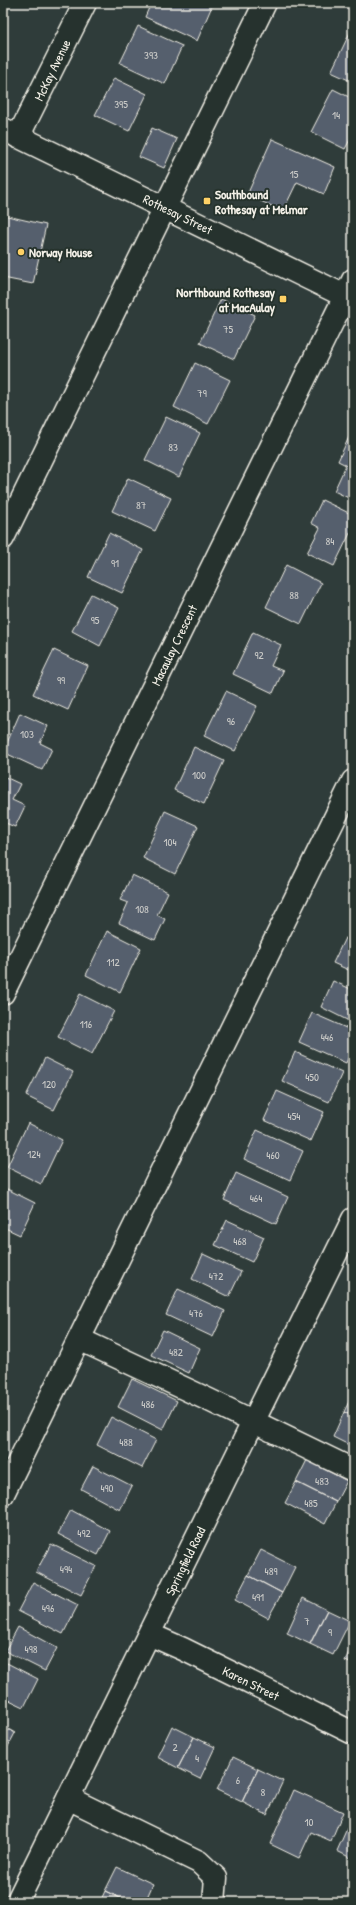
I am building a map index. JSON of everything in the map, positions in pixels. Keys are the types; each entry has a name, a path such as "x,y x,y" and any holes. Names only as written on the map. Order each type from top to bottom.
{"street":[{"name":"McKay Avenue","path":"10,133 85,3"},
{"path":"3,538 265,3"},
{"name":"Rothesay Street","path":"10,133 165,207 350,292"},
{"name":"Macaulay Crescent","path":"3,993 350,292"},
{"path":"3,1494 353,781"},
{"name":"Springfield Road","path":"17,1902 353,1219"},
{"path":"79,1339 254,1421 353,1470"},
{"name":"Karen Street","path":"149,1634 183,1649 353,1733"},
{"path":"68,1798 200,1862 216,1878 214,1902"}],"building":[{"path":"151,3 205,3 212,6 197,41 145,17"},
{"path":"3,23 7,24 3,33"},
{"path":"138,26 182,46 165,84 120,63"},
{"path":"353,26 353,82 331,72"},
{"path":"114,78 147,94 129,131 95,115"},
{"path":"333,89 353,99 353,134 345,149 311,132"},
{"path":"152,128 177,139 164,168 139,157"},
{"path":"272,139 335,167 324,194 297,182 283,211 247,195"},
{"name":"Norway House","path":"3,215 46,225 33,284 3,278"},
{"path":"221,299 255,315 234,359 200,343"},
{"path":"195,363 230,380 208,424 174,407"},
{"path":"166,417 200,433 179,477 145,460"},
{"path":"349,437 353,439 353,500 334,491 346,465 338,461"},
{"path":"128,478 171,498 155,531 112,511"},
{"path":"322,500 353,515 353,527 334,566 307,553 320,528 311,523"},
{"path":"109,533 143,550 122,593 88,577"},
{"path":"286,565 321,583 301,624 266,607"},
{"path":"91,594 119,608 100,646 72,631"},
{"path":"253,632 281,645 271,666 283,671 273,693 233,674"},
{"path":"54,650 88,666 68,710 33,694"},
{"path":"226,691 257,706 235,751 204,736"},
{"path":"20,713 48,726 40,743 52,749 42,770 3,752"},
{"path":"194,747 224,761 204,804 174,790"},
{"path":"3,776 20,784 12,800 25,806 15,827 3,822"},
{"path":"165,811 198,826 175,874 143,858"},
{"path":"132,875 168,892 157,915 165,919 155,940 119,923 128,903 120,900"},
{"path":"107,931 141,948 120,992 86,975"},
{"path":"345,938 353,941 353,972 333,963"},
{"path":"333,981 353,990 353,1023 321,1007"},
{"path":"80,994 114,1011 92,1054 58,1037"},
{"path":"312,1013 353,1031 353,1047 346,1063 299,1042"},
{"path":"295,1052 342,1073 329,1102 282,1081"},
{"path":"45,1058 73,1072 54,1110 26,1096"},
{"path":"277,1091 324,1112 311,1141 264,1120"},
{"path":"28,1123 62,1140 41,1184 7,1167"},
{"path":"257,1130 303,1151 290,1180 244,1159"},
{"path":"236,1173 288,1197 276,1224 224,1200"},
{"path":"3,1187 35,1203 20,1235 3,1227"},
{"path":"227,1220 264,1237 252,1262 215,1245"},
{"path":"203,1254 241,1272 229,1297 192,1279"},
{"path":"178,1289 225,1311 213,1337 166,1315"},
{"path":"163,1330 200,1348 189,1373 151,1355"},
{"path":"132,1379 177,1401 163,1430 118,1407"},
{"path":"353,1393 353,1416 344,1412"},
{"path":"344,1412 353,1416 353,1447 333,1437"},
{"path":"111,1417 156,1440 142,1468 97,1445"},
{"path":"307,1460 347,1481 336,1502 296,1482"},
{"path":"93,1466 132,1486 120,1510 81,1489"},
{"path":"296,1482 336,1502 325,1524 285,1503"},
{"path":"71,1510 110,1531 98,1555 58,1534"},
{"path":"51,1544 96,1566 81,1595 36,1572"},
{"path":"261,1550 295,1567 282,1593 248,1575"},
{"path":"248,1575 282,1593 268,1618 235,1600"},
{"path":"33,1582 78,1605 63,1634 18,1611"},
{"path":"303,1598 327,1610 310,1644 287,1633"},
{"path":"327,1610 350,1621 333,1655 310,1644"},
{"path":"18,1627 57,1648 45,1671 5,1651"},
{"path":"353,1642 353,1664 345,1661"},
{"path":"3,1661 38,1679 24,1707 3,1697"},
{"path":"3,1726 15,1733 3,1756"},
{"path":"172,1726 194,1737 178,1768 157,1757"},
{"path":"194,1737 215,1747 200,1779 178,1768"},
{"path":"233,1757 258,1769 242,1802 217,1790"},
{"path":"258,1769 283,1781 267,1815 242,1802"},
{"path":"294,1790 343,1812 331,1841 311,1832 299,1858 270,1844"},
{"path":"353,1815 353,1859 337,1851"},
{"path":"117,1867 153,1884 145,1902 129,1902 105,1891"},
{"path":"105,1891 129,1902 100,1902"}],"place":[{"name":"Southbound Rothesay at Melmar","path":"207,201"},
{"name":"Norway House","path":"21,252"},
{"name":"Northbound Rothesay at MacAulay","path":"283,299"}]}
